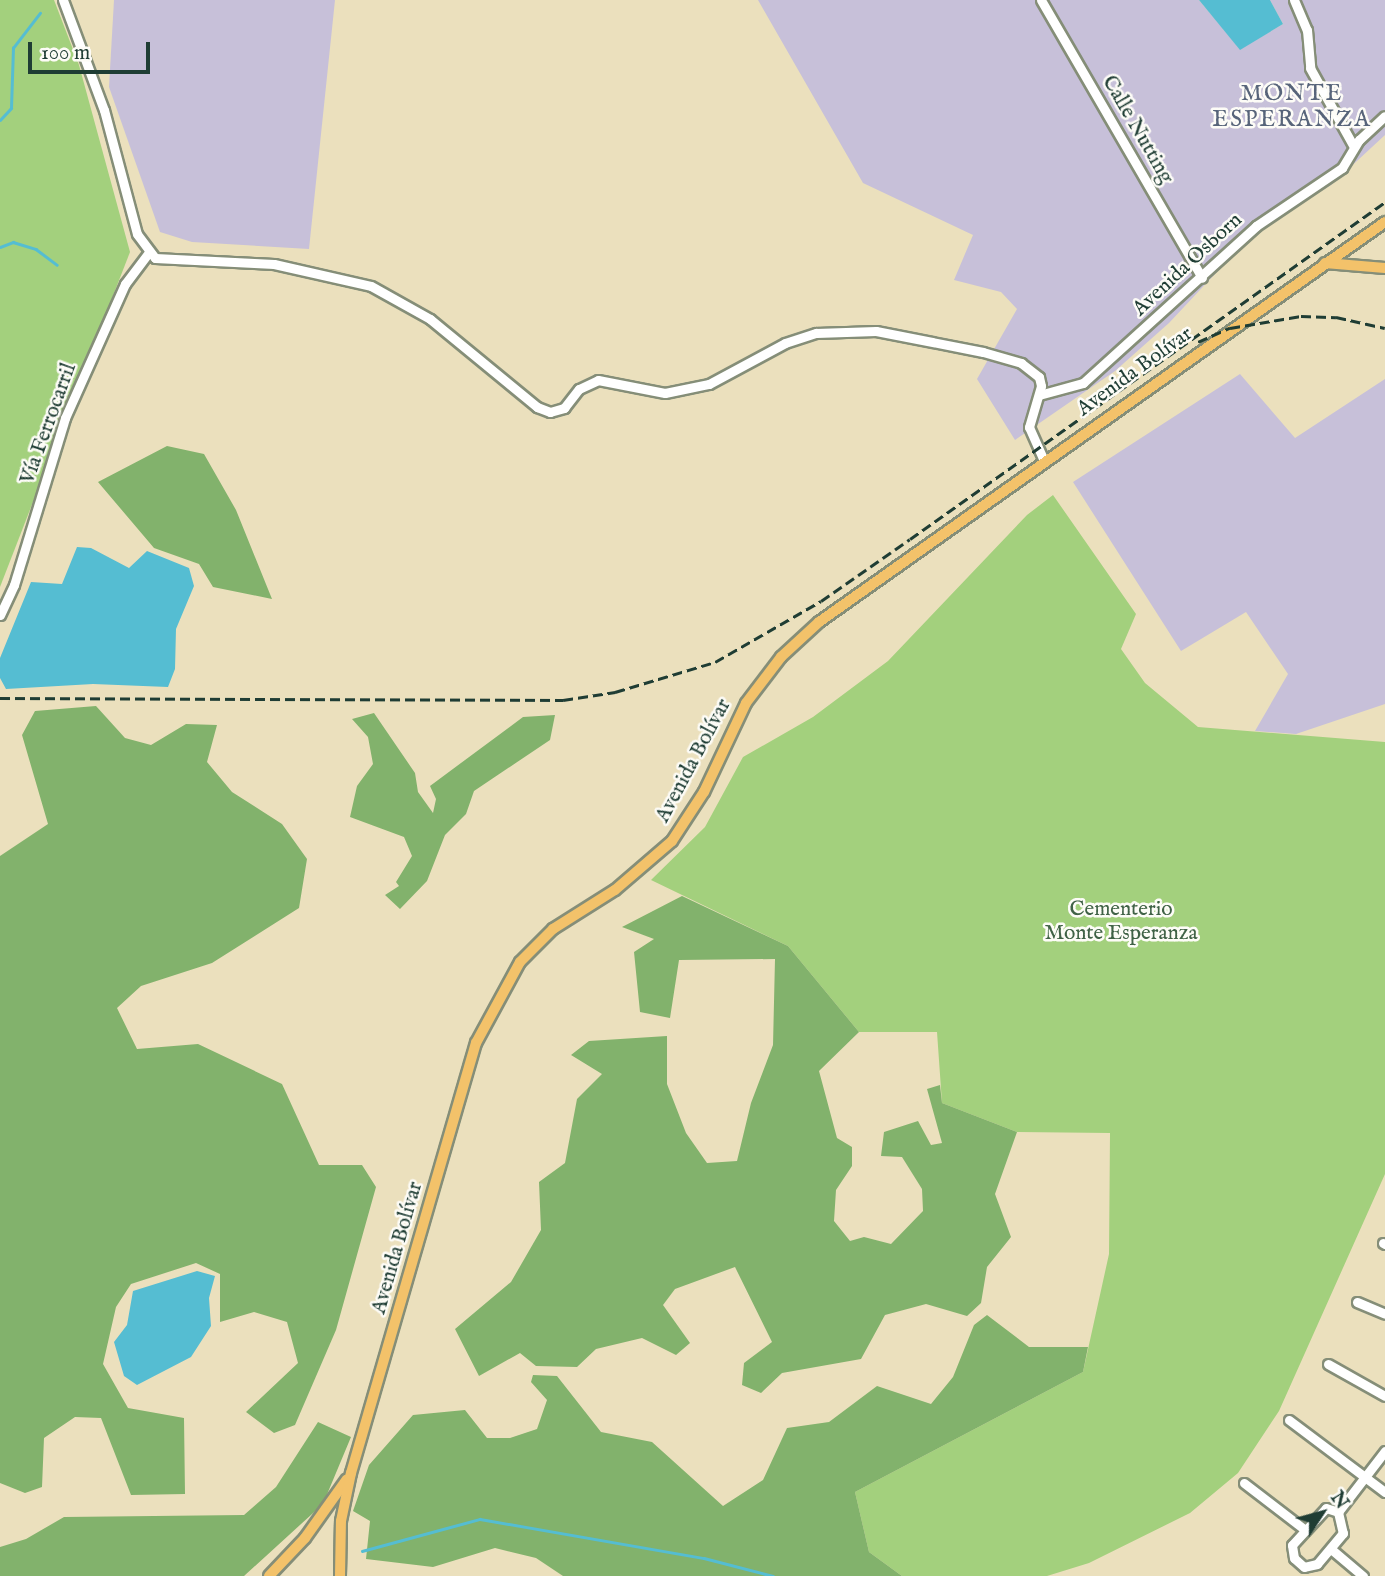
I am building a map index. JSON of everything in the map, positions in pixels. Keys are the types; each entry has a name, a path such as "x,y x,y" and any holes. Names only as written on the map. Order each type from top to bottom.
{"main road":[{"name":"Avenida Bolívar","path":"340,1576 341,1521 351,1473 476,1043 507,979 537,943 615,891 672,841 704,792 746,704 791,646 835,609 1385,222"},
{"path":"1325,263 1385,268"},
{"path":"269,1576 305,1538 351,1473"}],"street":[{"path":"62,0 95,80 137,234 148,253 167,261 274,264 371,286 430,320 537,407 550,412 565,408 588,382 598,380 644,393 686,391 726,376 799,337 860,331 1021,363 1039,377 1038,396 1029,427 1044,461"},
{"name":"Calle Nutting","path":"1041,0 1202,278"},
{"path":"1294,0 1307,30 1310,68 1354,147"},
{"name":"Avenida Osborn","path":"1038,396 1083,383 1274,212 1342,168 1354,147 1385,116"},
{"name":"Vía Ferrocarril","path":"0,615 14,585 65,418 125,284 148,253"},
{"path":"1357,1302 1385,1314"},
{"path":"1328,1364 1385,1396"},
{"path":"1289,1420 1369,1475 1385,1492"},
{"path":"1338,1512 1385,1451"},
{"path":"1244,1483 1304,1529"},
{"path":"1326,1508 1338,1512 1343,1533 1331,1549 1317,1564 1297,1563 1292,1545 1304,1529 1326,1508"},
{"path":"1331,1549 1363,1576"}],"shaded area":[{"path":"114,0 335,0 309,249 192,242 160,232 109,87"},
{"path":"758,0 1199,0 1240,49 1283,24 1270,0 1385,0 1385,135 1331,185 1258,228 1169,323 1115,371 1015,440 977,379 1017,309 1001,292 954,280 973,235 863,183"},
{"path":"1240,374 1295,438 1385,379 1385,704 1296,734 1255,731 1288,674 1246,612 1181,651 1073,482"}],"green space":[{"path":"0,0 54,0 79,65 130,252 0,587"},
{"path":"167,446 204,454 236,510 272,599 213,587 199,564 154,548 98,482"},
{"name":"Cementerio Monte Esperanza","path":"1053,495 1136,614 1121,649 1145,683 1198,727 1385,742 1385,1174 1279,1411 1238,1473 1190,1513 1089,1563 1047,1576 902,1576 869,1552 855,1492 1083,1372 1109,1254 1110,1133 1017,1132 942,1103 937,1032 859,1032 788,946 651,880 705,827 743,757 813,717 888,661 1027,515"},
{"path":"96,706 125,738 151,745 186,724 217,725 207,762 232,792 282,824 307,859 299,908 212,963 141,986 117,1008 137,1049 198,1044 282,1084 319,1165 362,1165 376,1187 336,1330 295,1425 274,1433 246,1412 298,1363 287,1322 254,1312 220,1322 220,1274 196,1263 131,1284 116,1307 103,1364 128,1408 184,1418 185,1494 131,1495 101,1418 75,1417 44,1438 42,1487 25,1493 0,1483 0,856 48,824 22,735 35,711"},
{"path":"374,713 415,773 418,792 433,813 436,799 430,786 523,717 555,715 550,740 474,791 466,814 445,835 427,881 400,909 385,895 399,886 396,882 412,856 404,837 350,817 357,786 373,764 368,737 352,719"},
{"path":"682,896 788,946 859,1032 819,1071 837,1138 852,1147 852,1166 836,1190 834,1221 850,1241 864,1237 891,1244 923,1211 922,1189 902,1157 881,1156 884,1132 918,1121 931,1145 942,1143 927,1089 940,1085 942,1103 1017,1132 995,1194 1011,1237 987,1267 981,1303 967,1316 926,1304 885,1315 861,1359 782,1373 761,1393 742,1385 744,1363 772,1342 735,1267 675,1289 663,1305 690,1343 676,1355 642,1338 596,1349 577,1367 536,1366 520,1353 479,1376 455,1329 511,1282 541,1230 539,1182 565,1163 577,1099 602,1074 571,1055 589,1041 667,1036 667,1084 686,1133 707,1163 737,1161 751,1103 773,1045 775,959 679,960 670,1018 640,1012 634,952 654,939 622,927"},
{"path":"987,1315 1029,1347 1088,1347 1083,1372 855,1492 869,1552 902,1576 563,1576 536,1558 495,1548 433,1567 366,1559 370,1521 353,1511 369,1465 413,1415 465,1410 487,1438 510,1438 537,1429 547,1400 531,1382 533,1375 557,1376 601,1432 652,1442 723,1506 763,1480 787,1428 829,1422 877,1386 931,1404 953,1377 974,1325"},
{"path":"318,1422 351,1437 323,1504 244,1576 0,1576 0,1547 26,1539 64,1517 244,1515 276,1487"}],"water":[{"path":"1199,0 1270,0 1283,24 1240,50"},
{"path":"77,547 91,548 129,568 147,551 189,568 194,586 176,629 175,669 168,687 93,684 6,689 0,678 0,658 31,582 62,584"},
{"path":"197,1271 215,1276 209,1298 211,1326 191,1357 137,1385 124,1376 114,1342 127,1325 133,1291"}],"waterway":[{"path":"0,120 11,108 13,48 40,13"},
{"path":"0,247 13,242 36,249 57,265"},
{"path":"362,1551 480,1519 704,1558 773,1576"}],"railway":[{"path":"0,698 563,700 615,692 715,662 821,601 1385,202"},
{"path":"1198,342 1230,328 1301,316 1336,317 1385,328"}],"district":[{"name":"MONTE ESPERANZA","path":"1292,107"}]}
